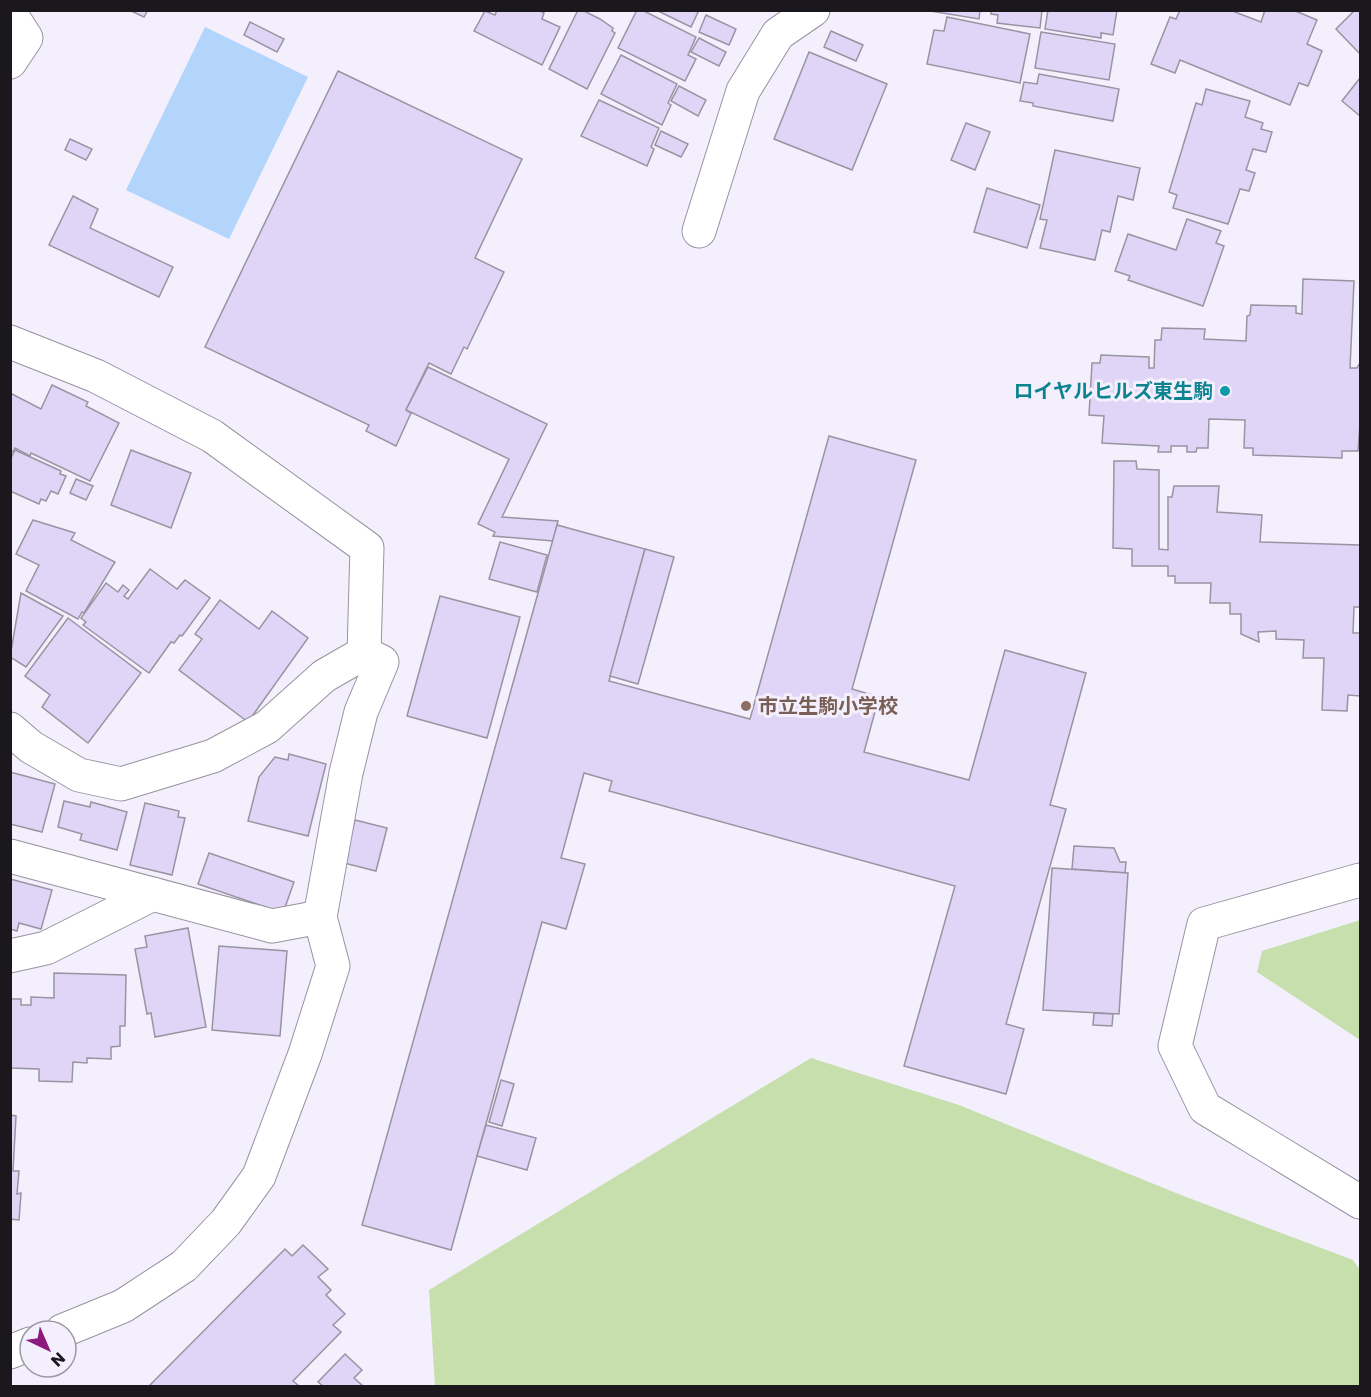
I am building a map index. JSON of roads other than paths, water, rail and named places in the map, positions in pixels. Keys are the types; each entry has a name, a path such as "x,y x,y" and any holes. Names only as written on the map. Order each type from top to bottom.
{"street":[{"path":"699,231 742,91 778,34 813,10"},
{"path":"10,13 26,38 10,62"},
{"path":"10,342 96,376 212,436 367,548 364,652"},
{"path":"10,729 31,747 79,775 121,784 213,756 267,727 324,676 364,652"},
{"path":"78,1324 123,1306 184,1266 226,1222 259,1176 305,1054 333,966 320,917 346,773 359,722 382,662 364,652"},
{"path":"10,856 272,926 320,917"},
{"path":"1360,880 1204,924 1175,1046 1205,1108 1360,1203"},
{"path":"10,957 46,948 153,894"}],"water":[{"path":"205,27 308,77 229,239 126,190"}],"place":[{"name":"ロイヤルヒルズ東生駒","path":"1225,391"},
{"name":"市立生駒小学校","path":"746,706"}]}
